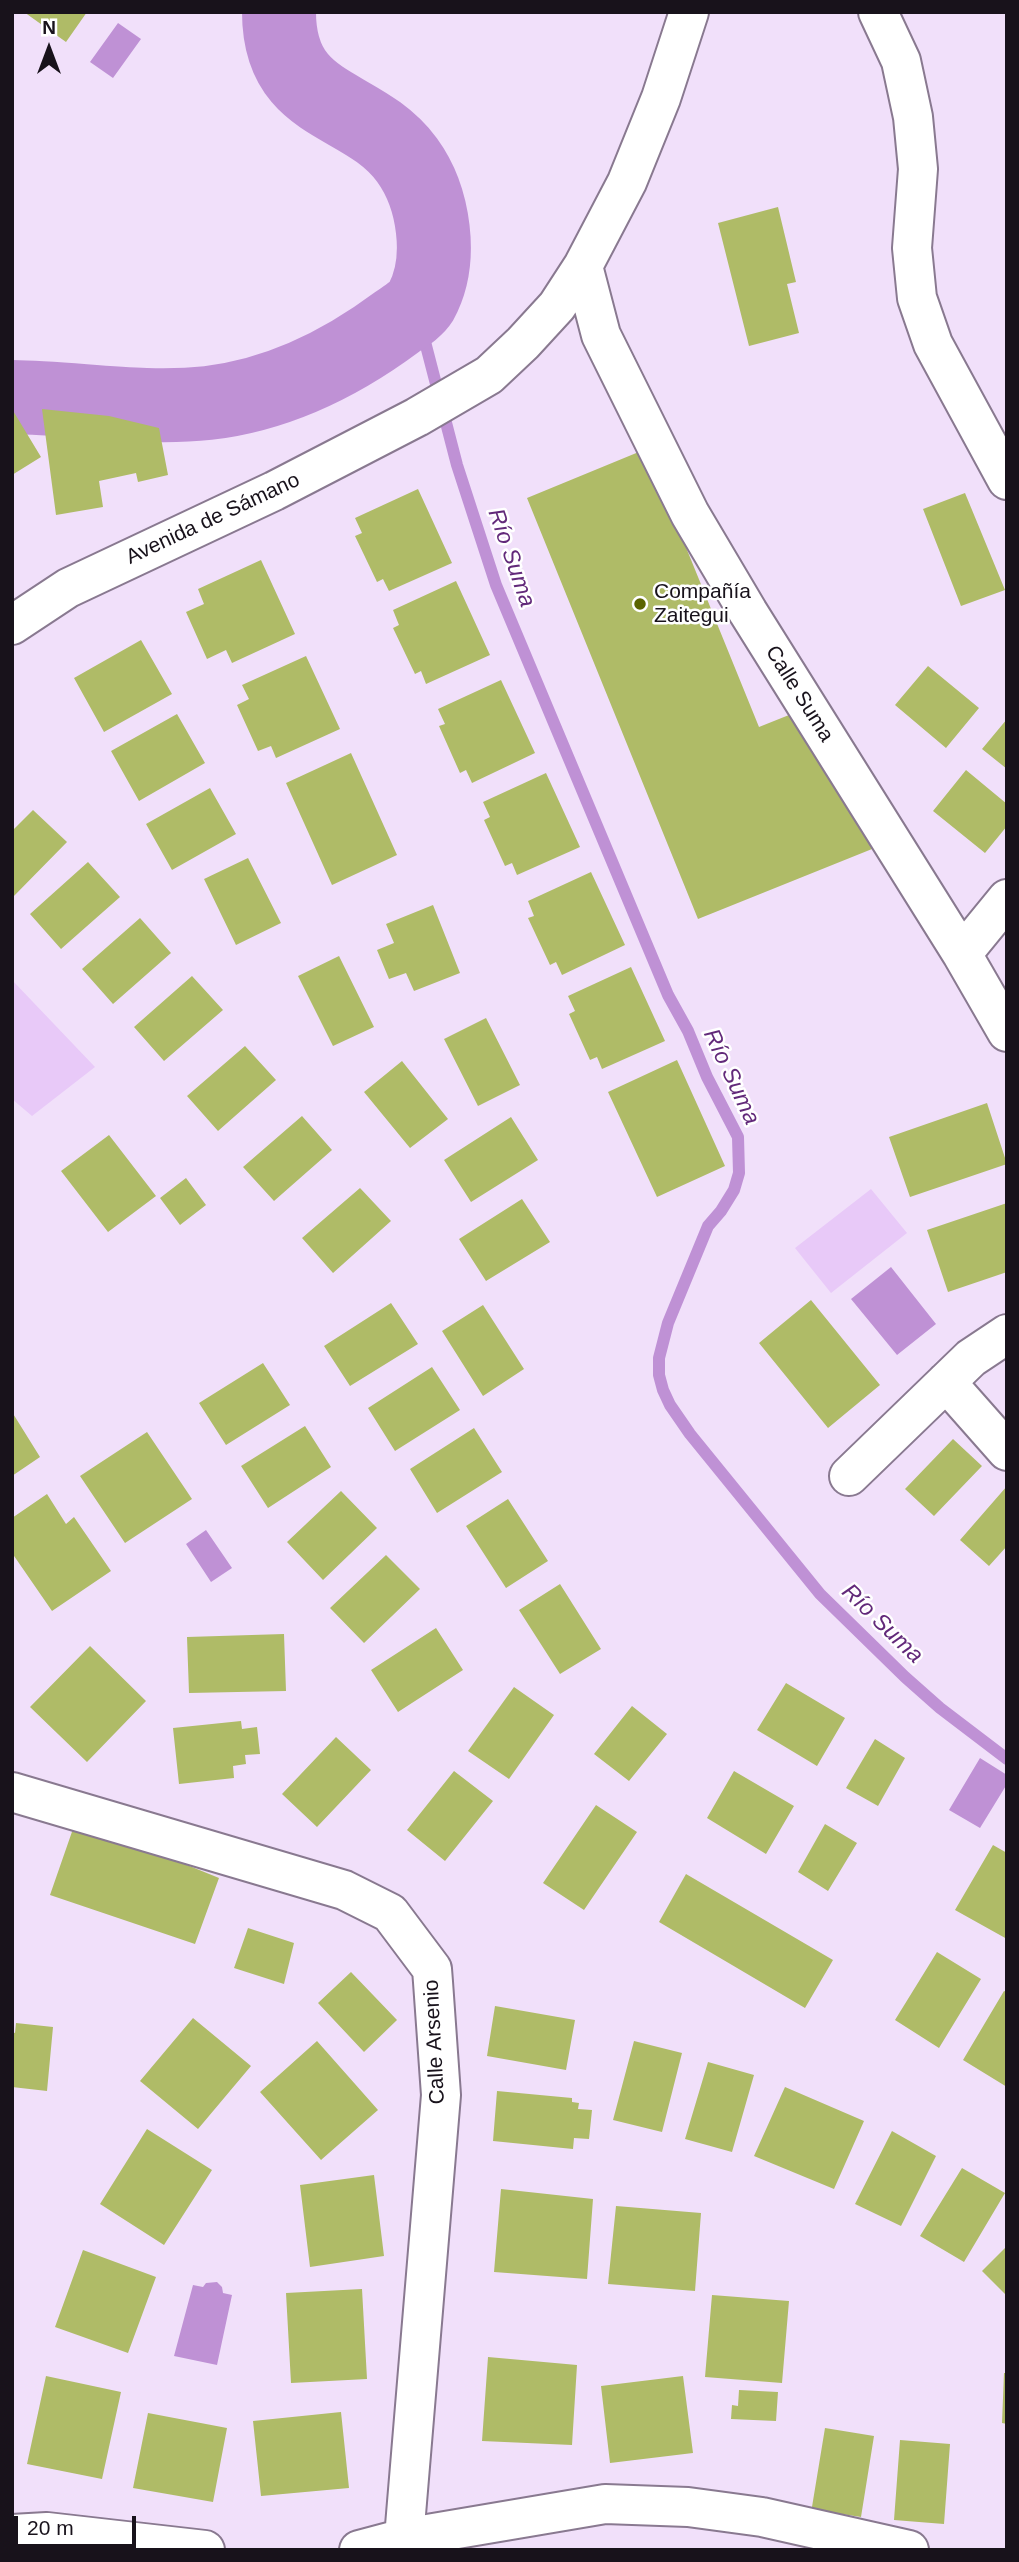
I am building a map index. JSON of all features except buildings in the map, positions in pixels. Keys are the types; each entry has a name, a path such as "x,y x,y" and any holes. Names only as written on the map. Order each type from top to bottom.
{"street":[{"path":"583,266 627,182 661,98 689,12"},
{"path":"878,12 901,61 913,117 918,169 912,248 917,298 933,344 1007,480"},
{"name":"Avenida de Sámano","path":"12,625 68,588 274,491 417,417 489,375 557,306 583,266"},
{"name":"Calle Suma","path":"583,266 601,335 690,514 962,954 1007,1032"},
{"path":"962,954 1007,899"},
{"path":"849,1476 971,1358 1007,1334"},
{"path":"946,1382 1007,1451"},
{"name":"Calle Arsenio","path":"12,1792 344,1890 390,1913 432,1969 441,2095 404,2538"},
{"path":"359,2550 404,2538 606,2504 688,2507 762,2517 838,2542 909,2550"},
{"path":"12,2535 47,2532 205,2550"}],"shaded area":[{"path":"118,23 141,39 113,78 90,62"},
{"path":"12,980 95,1067 32,1116 12,1099"},
{"path":"871,1189 907,1233 831,1293 795,1248"},
{"path":"891,1267 936,1324 897,1355 851,1299"},
{"path":"206,1530 232,1568 211,1582 186,1544"},
{"path":"980,1758 1007,1775 1007,1784 980,1828 949,1810"},
{"path":"217,2282 223,2293 232,2295 217,2365 174,2356 193,2285 203,2287 206,2283"}],"waterway":[{"path":"12,397 159,405 234,399 284,385 331,364 376,337 421,302 428,285 434,248 429,210 416,175 389,140 308,86 293,68 283,44 279,12"},
{"name":"Río Suma","path":"416,307 457,465 496,585 668,995 738,1137 739,1173 734,1190 708,1226 668,1323 659,1358 659,1375 663,1390 690,1434 820,1594 940,1708 1007,1759"}],"place":[{"name":"Compañía Zaitegui","path":"640,604"}]}
